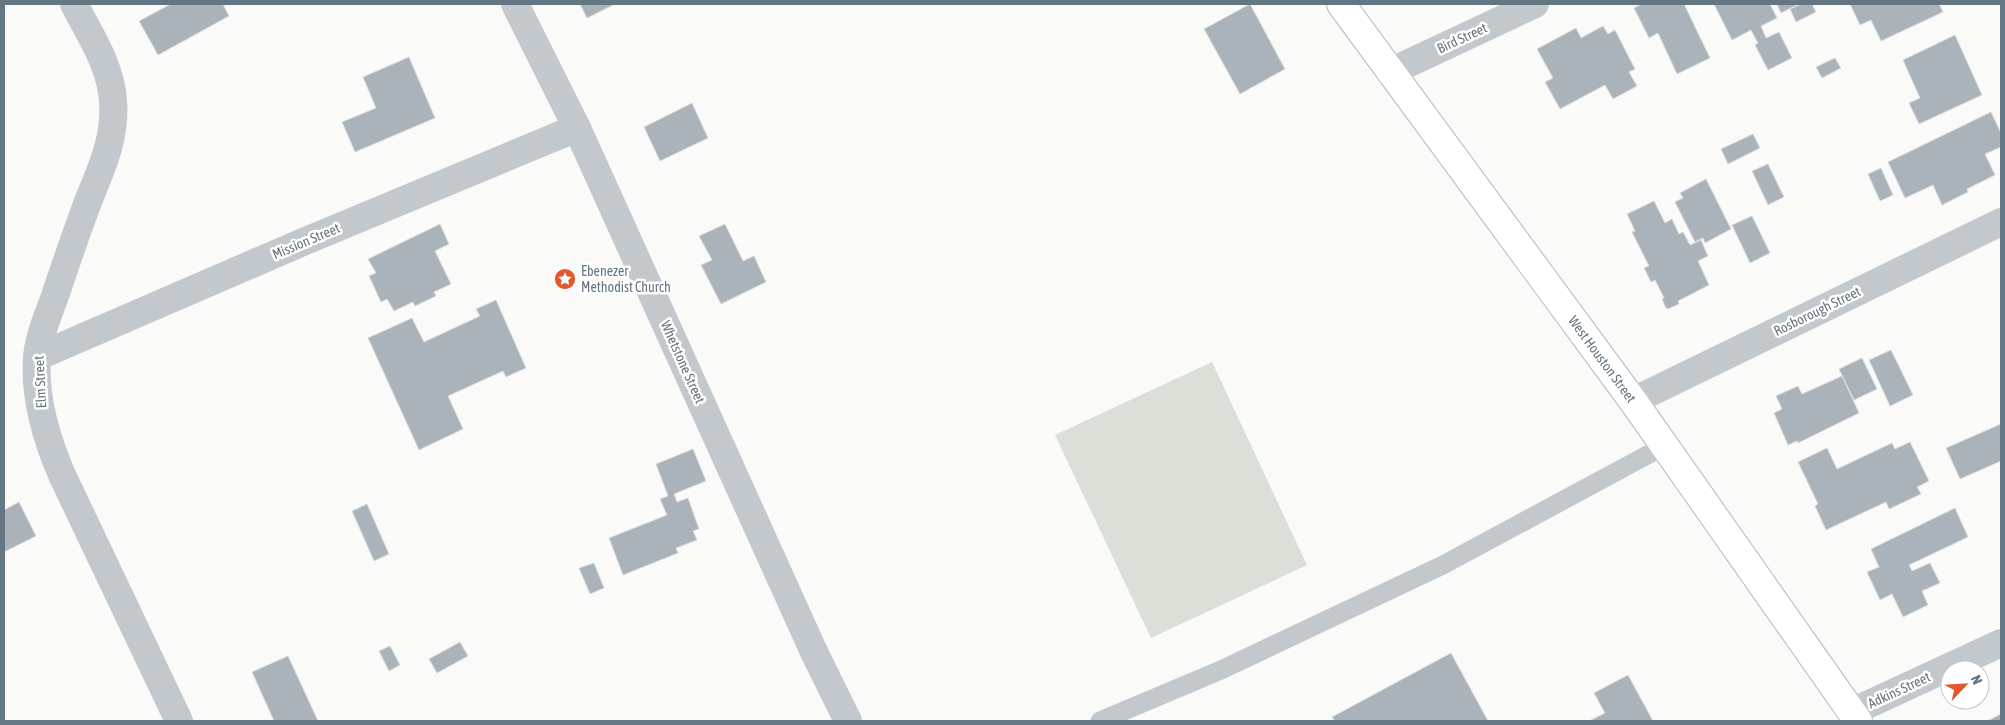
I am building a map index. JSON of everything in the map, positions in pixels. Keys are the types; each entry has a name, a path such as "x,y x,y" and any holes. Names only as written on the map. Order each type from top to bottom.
{"main road":[{"name":"West Houston Street","path":"1341,4 1633,401 1855,716"}],"street":[{"name":"Elm Street","path":"74,4 104,60 113,101 113,125 109,149 76,234 43,330 37,357 39,398 49,445 180,721"},
{"name":"Whetstone Street","path":"515,4 577,128 810,643 848,721"},
{"name":"Bird Street","path":"1390,72 1535,4"},
{"name":"Mission Street","path":"37,357 303,242 577,128"},
{"name":"Rosborough Street","path":"1633,401 2001,222"},
{"name":"Adkins Street","path":"1855,716 2001,643"}],"lane":[{"path":"1100,721 1220,670 1443,565 1664,446"}],"shaded area":[{"path":"1212,362 1307,565 1151,638 1055,435"}],"building":[{"path":"171,4 223,4 229,16 158,55 139,21"},
{"path":"580,4 615,4 587,18"},
{"path":"1250,4 1285,69 1240,94 1204,29"},
{"path":"1642,4 1684,4 1710,58 1677,74 1658,33 1649,38 1634,8"},
{"path":"1714,4 1770,4 1777,18 1761,26 1766,38 1779,32 1792,58 1768,70 1755,45 1758,43 1751,30 1732,40"},
{"path":"1777,4 1796,4 1797,5 1781,13"},
{"path":"1801,4 1812,4 1816,12 1796,22 1790,9"},
{"path":"1850,4 1939,4 1943,12 1881,41 1871,20 1860,25"},
{"path":"1603,26 1608,34 1615,30 1635,69 1629,72 1637,86 1613,99 1605,85 1560,109 1545,82 1553,78 1537,49 1576,28 1581,38"},
{"path":"1955,35 1982,95 1919,124 1909,103 1920,98 1903,60"},
{"path":"409,57 435,118 355,152 342,122 376,108 363,77"},
{"path":"1835,58 1841,68 1822,78 1816,67"},
{"path":"692,103 708,138 660,161 644,127"},
{"path":"1991,112 2001,133 2001,147 1985,154 1995,175 1967,189 1968,192 1942,205 1933,185 1905,198 1888,162"},
{"path":"1753,134 1760,148 1728,164 1721,149"},
{"path":"1768,164 1784,197 1768,205 1752,171"},
{"path":"1881,168 1893,195 1880,201 1868,174"},
{"path":"1706,179 1731,229 1705,243 1703,238 1695,242 1675,202 1683,198 1680,193"},
{"path":"1654,201 1665,223 1672,219 1679,234 1683,232 1690,245 1701,240 1708,256 1698,261 1709,285 1678,301 1679,304 1668,309 1655,280 1651,282 1644,268 1649,266 1632,232 1635,231 1627,214"},
{"path":"1752,216 1770,253 1750,263 1732,225"},
{"path":"440,224 449,244 435,251 451,284 434,292 436,296 415,306 413,302 394,311 387,299 381,302 369,276 376,273 368,259"},
{"path":"725,224 743,261 754,256 766,282 721,304 701,265 712,260 699,236"},
{"path":"496,300 526,368 506,377 503,371 448,396 463,429 419,450 368,338 412,318 424,342 480,316 476,309"},
{"path":"1891,350 1913,395 1890,406 1869,360"},
{"path":"1862,358 1877,389 1854,400 1839,369"},
{"path":"1842,376 1859,413 1798,443 1797,441 1788,445 1774,413 1782,409 1776,396 1798,386 1802,394"},
{"path":"2001,424 2001,461 1960,479 1946,448"},
{"path":"1910,442 1929,481 1917,487 1921,494 1889,509 1886,502 1826,530 1815,506 1818,504 1798,462 1827,448 1837,469 1892,443 1895,449"},
{"path":"693,449 706,481 674,494 677,502 688,498 699,529 693,531 697,540 676,548 678,553 623,575 609,538 667,515 660,499 668,496 656,464"},
{"path":"19,502 36,536 4,552 4,510"},
{"path":"367,504 389,554 374,561 352,511"},
{"path":"1955,508 1968,537 1909,565 1912,571 1930,563 1940,583 1922,591 1928,605 1903,617 1892,594 1880,600 1867,572 1879,567 1871,549"},
{"path":"594,563 604,588 590,594 579,568"},
{"path":"460,642 468,656 437,673 429,659"},
{"path":"390,646 400,665 389,671 379,651"},
{"path":"1451,653 1488,721 1335,721 1332,717"},
{"path":"288,656 318,721 274,721 252,672"},
{"path":"1628,675 1653,721 1589,721 1605,713 1594,693"},
{"path":"2001,714 2001,721 1987,721"}],"place":[{"name":"Ebenezer Methodist Church","path":"565,279"}]}
